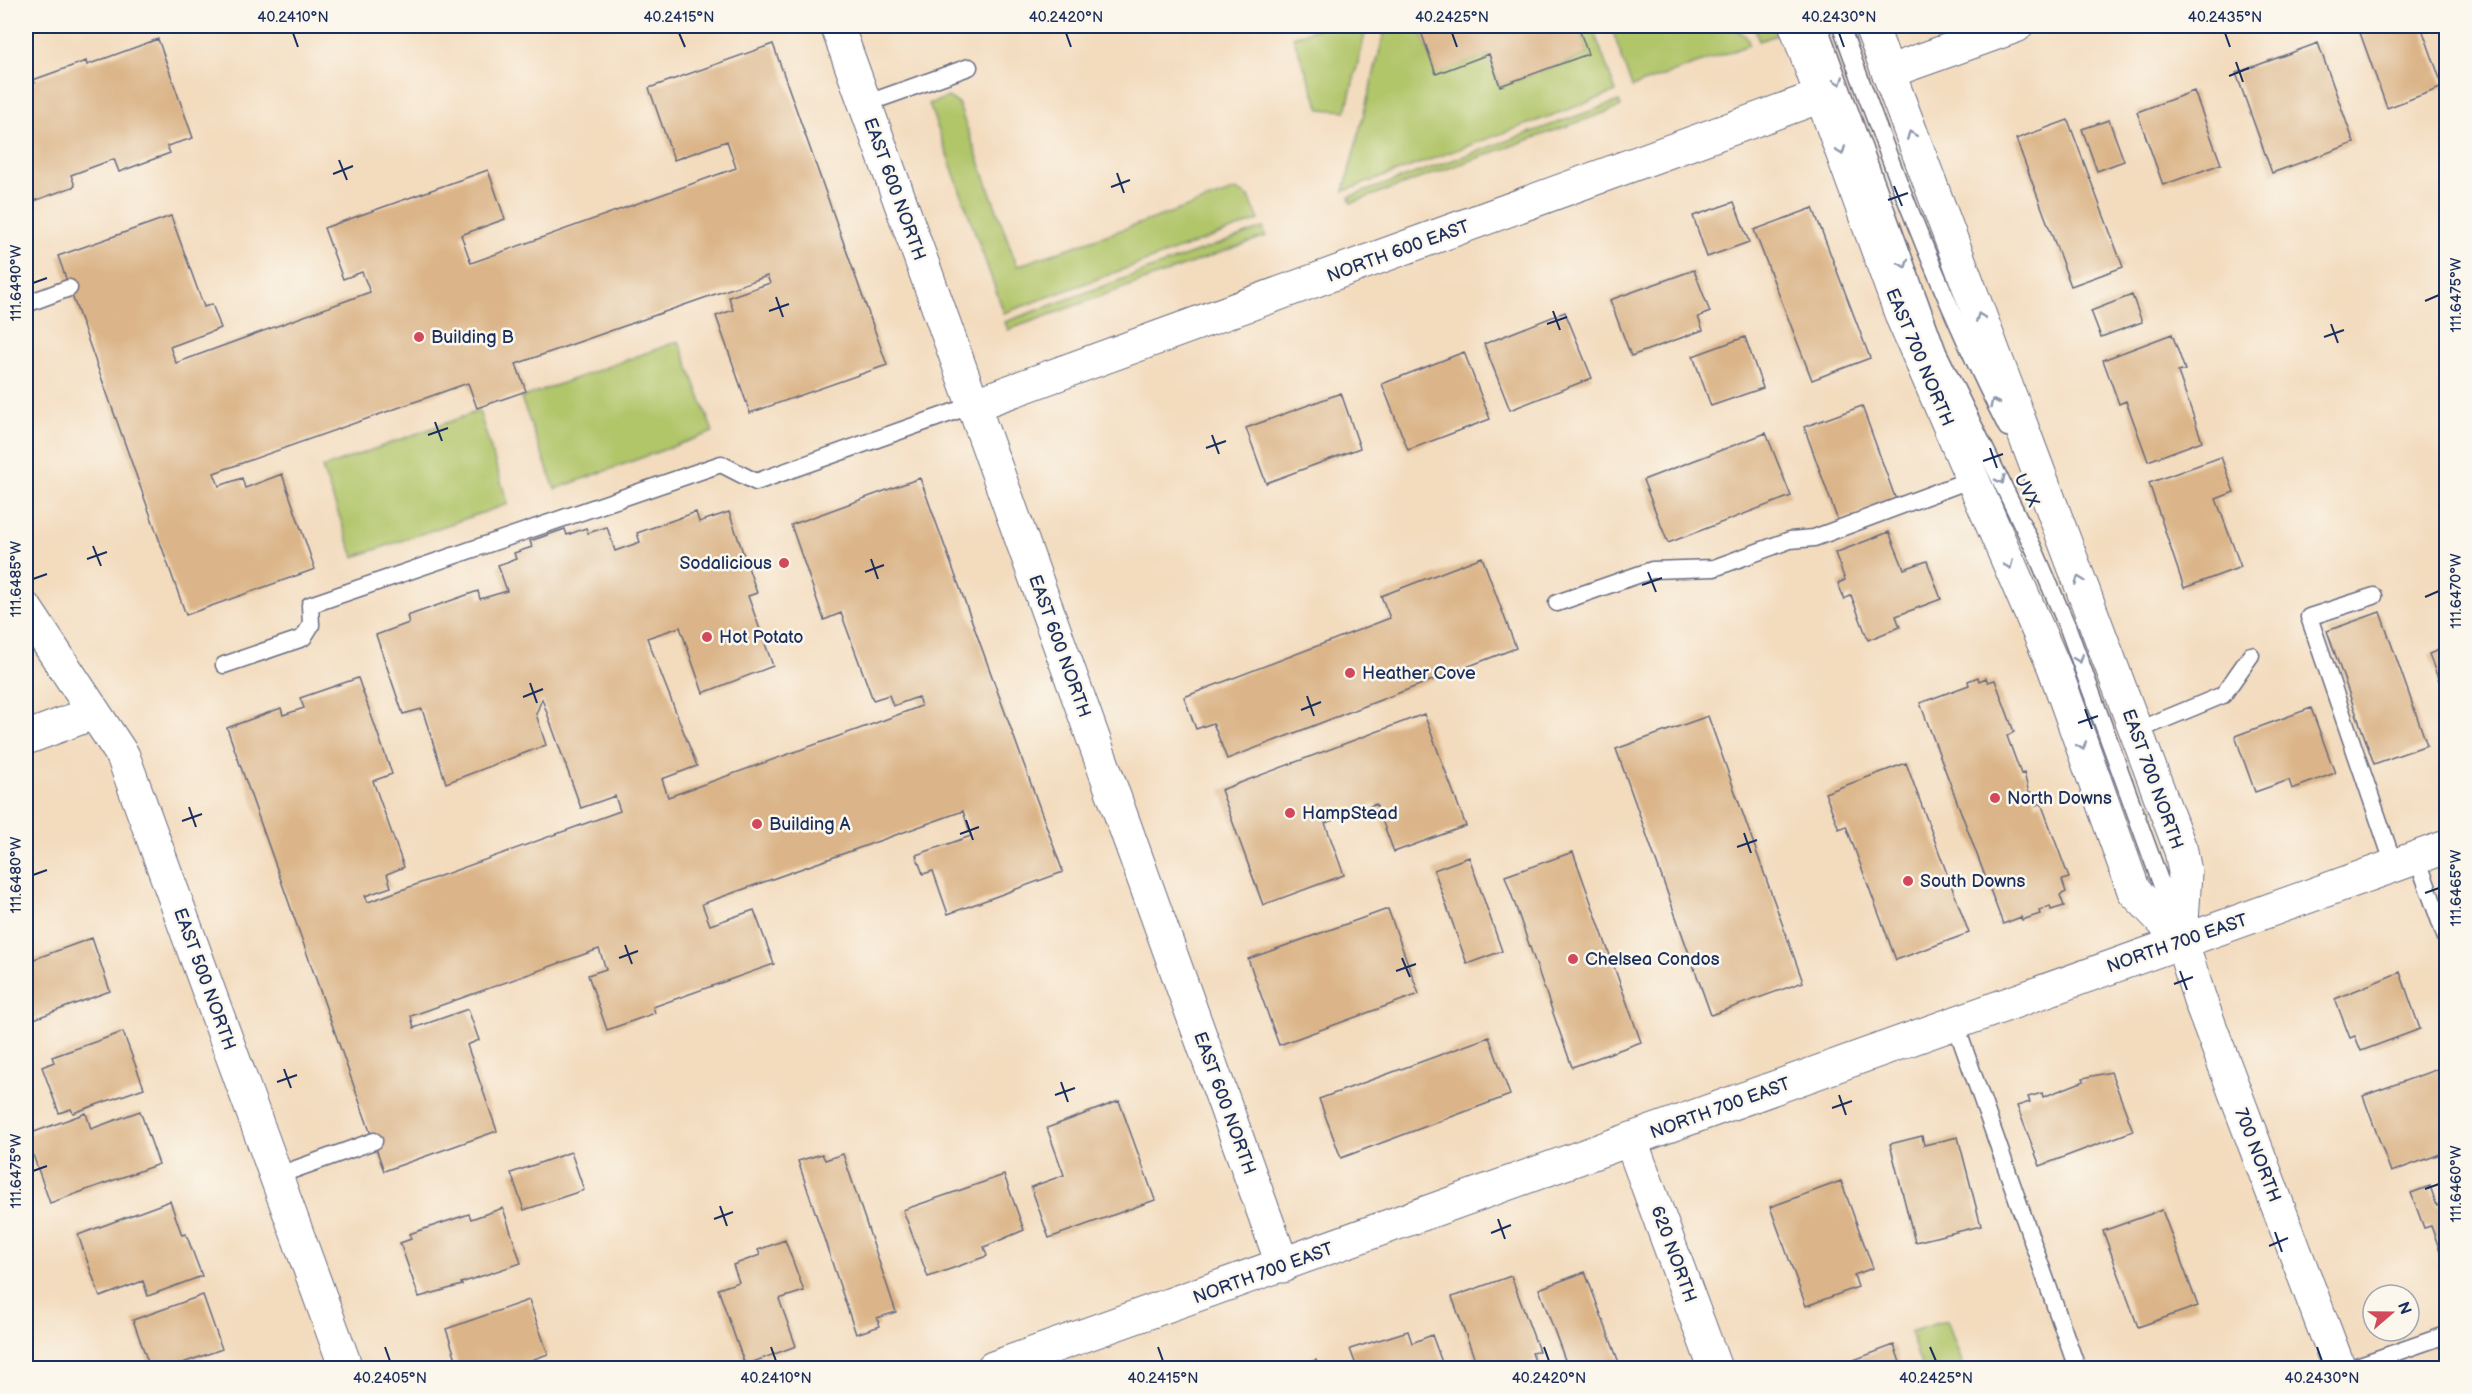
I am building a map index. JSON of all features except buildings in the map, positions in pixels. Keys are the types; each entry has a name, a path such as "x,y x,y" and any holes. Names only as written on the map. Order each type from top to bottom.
{"street":[{"name":"EAST 600 NORTH","path":"837,26 1283,1266"},
{"name":"EAST 700 NORTH","path":"1796,26 1903,320 2054,667 2134,891 2181,940"},
{"name":"EAST 700 NORTH","path":"1871,26 2181,851 2185,872 2181,940"},
{"path":"1888,72 2016,26"},
{"name":"NORTH 600 EAST","path":"973,405 1821,96"},
{"name":"EAST 500 NORTH","path":"26,609 123,756 346,1368"},
{"path":"26,738 93,713"},
{"name":"NORTH 700 EAST","path":"993,1368 1034,1361 1283,1266 2181,940 2419,857"},
{"name":"700 NORTH","path":"2181,940 2200,1000 2338,1368"},
{"name":"620 NORTH","path":"1631,1141 1715,1368"}],"lane":[{"name":"UVX","path":"1819,26 1938,352 2035,551 2068,628 2181,940"},
{"name":"UVX","path":"1841,26 1882,141 1951,311 1985,385 2060,529"},
{"path":"865,104 969,67"},
{"path":"26,304 69,288"},
{"path":"224,665 303,638 311,625 310,605 721,464 756,482 973,405"},
{"path":"1557,603 1652,570 1713,568 1790,540 1814,538 1972,479"},
{"path":"2374,596 2309,617 2419,857 2446,938"},
{"path":"2136,731 2223,695 2251,655"},
{"path":"1955,1023 2078,1368"},
{"path":"276,1176 374,1141"},
{"path":"2351,1368 2446,1335"}],"green space":[{"path":"1324,26 1367,26 1346,111 1320,109 1293,37"},
{"path":"1386,26 1419,26 1436,73 1489,54 1500,86 1588,54 1578,26 1592,26 1616,92 1344,191"},
{"path":"1611,26 1730,26 1747,37 1749,45 1632,87"},
{"path":"1754,26 1776,26 1777,35 1759,41"},
{"path":"948,97 958,103 1017,266 1236,190 1249,197 1259,220 1004,313 929,104"},
{"path":"1619,101 1621,107 1351,203 1349,197"},
{"path":"1263,228 1266,236 1008,330 1005,322"},
{"path":"679,341 713,432 555,489 521,398"},
{"path":"479,411 508,504 354,557 322,468"},
{"path":"1947,1320 1964,1368 1922,1368 1910,1332"}],"place":[{"name":"Building B","path":"419,337"},
{"name":"Sodalicious","path":"784,563"},
{"name":"Hot Potato","path":"707,637"},
{"name":"Heather Cove","path":"1350,673"},
{"name":"North Downs","path":"1995,798"},
{"name":"HampStead","path":"1290,813"},
{"name":"Building A","path":"757,824"},
{"name":"South Downs","path":"1908,881"},
{"name":"Chelsea Condos","path":"1573,959"}]}
